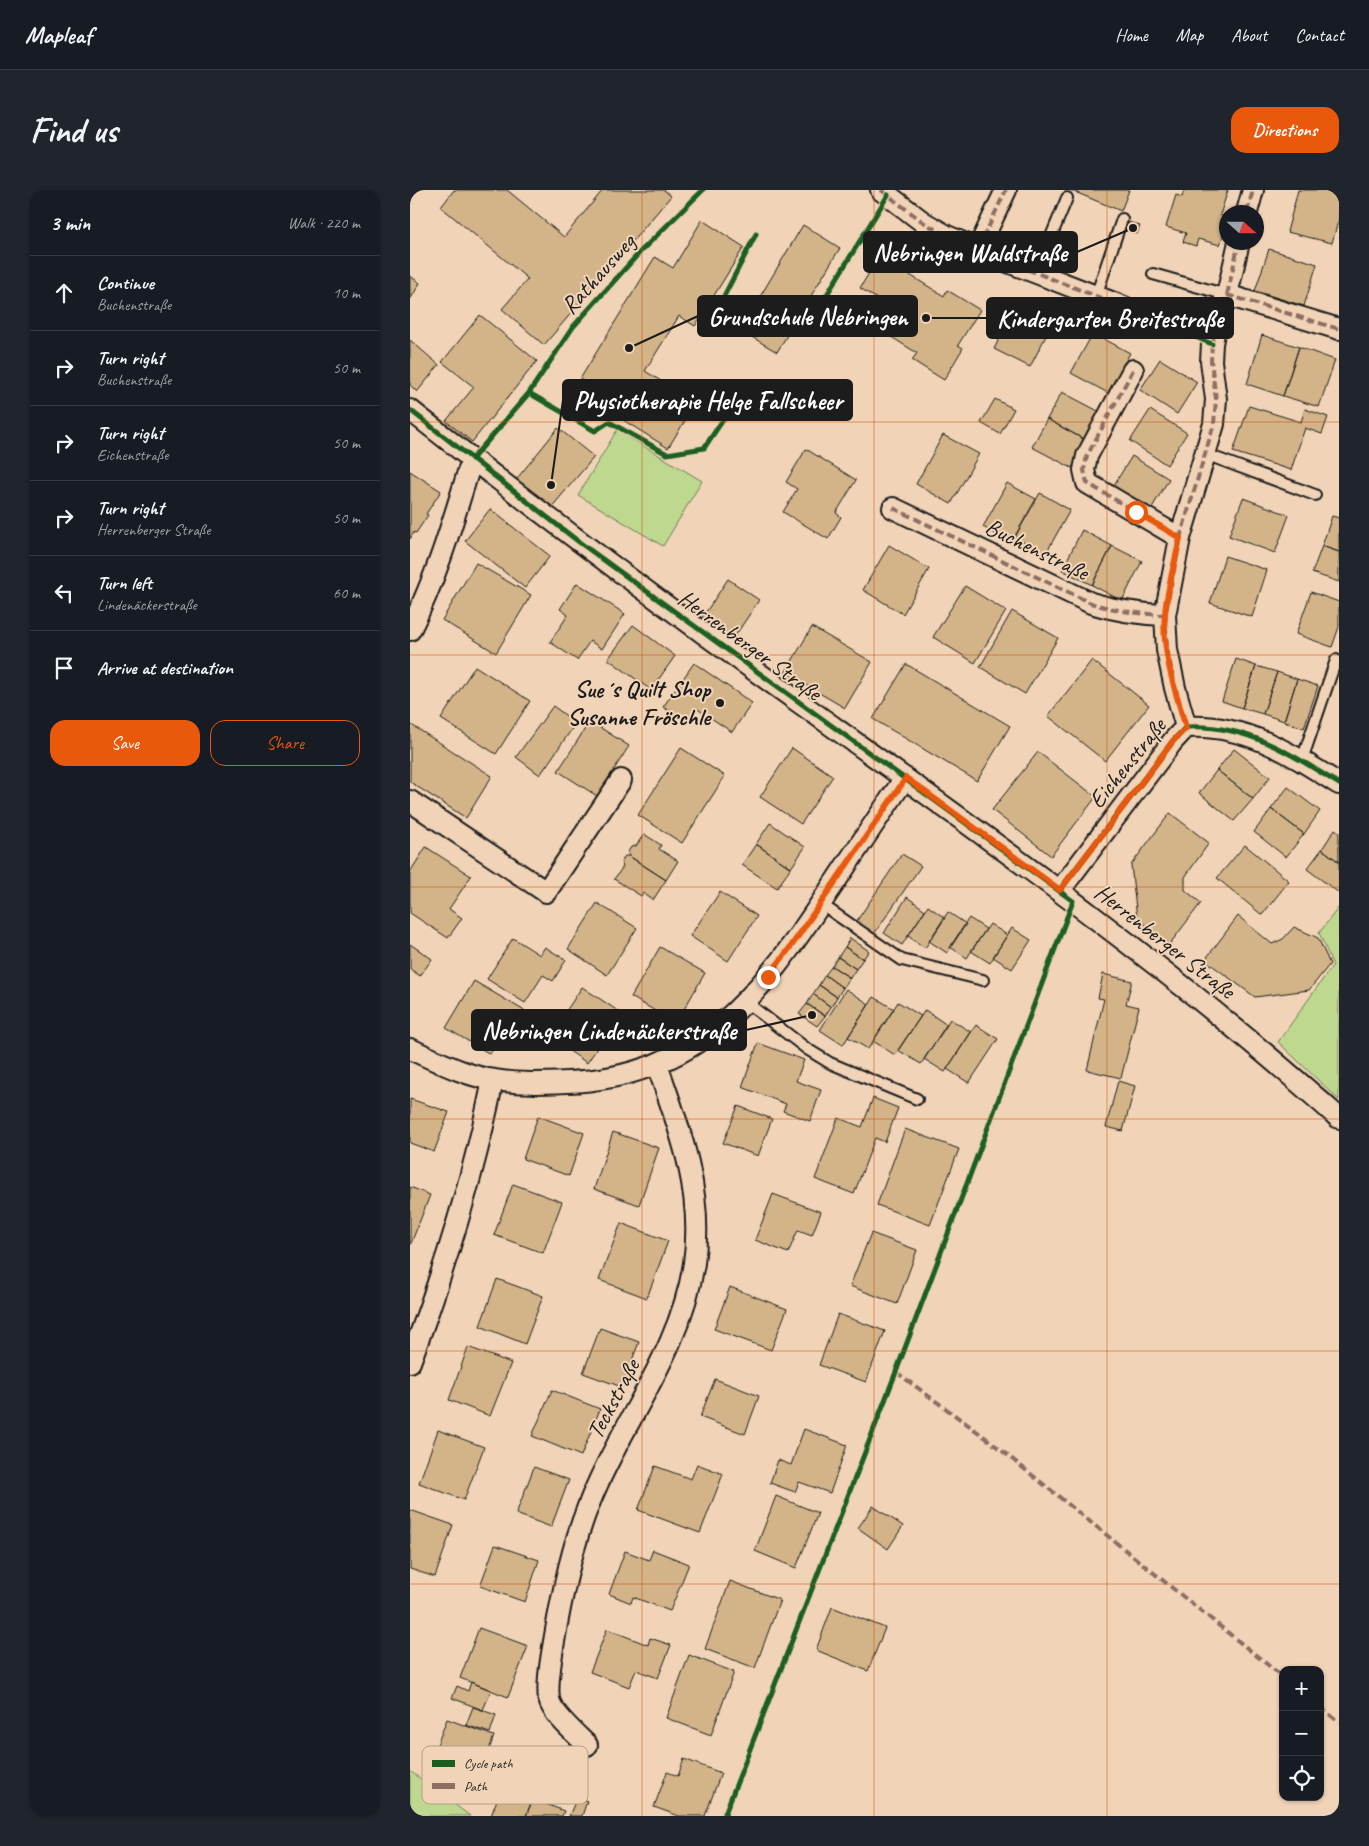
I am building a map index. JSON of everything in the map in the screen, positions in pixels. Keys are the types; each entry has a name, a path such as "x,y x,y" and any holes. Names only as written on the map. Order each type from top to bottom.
{"street":[{"path":"881,190 923,222 978,249 1124,307"},
{"path":"978,249 1006,190"},
{"path":"1249,205 1253,190"},
{"path":"1186,728 1167,650 1165,615 1180,538 1214,424 1216,399 1211,361 1212,344 1216,322 1227,294 1237,250"},
{"path":"1227,294 1339,329"},
{"path":"1133,370 1087,456 1084,470 1087,483 1180,538"},
{"name":"Herrenberger Straße","path":"410,410 634,582 1060,890 1260,1048 1339,1118"},
{"path":"410,630 436,571 472,459"},
{"name":"Buchenstraße","path":"893,508 1091,603 1121,611 1165,615"},
{"name":"Eichenstraße","path":"1060,890 1173,741 1186,728 1207,726 1230,729 1255,738 1302,760 1339,784"},
{"path":"410,1049 448,1066 493,1080 536,1083 577,1082 625,1075 657,1065 720,1026 746,1002 768,977 821,904 906,778"},
{"path":"410,801 546,892 621,780"},
{"name":"Teckstraße","path":"587,1745 562,1720 549,1700 550,1668 563,1592 571,1556 598,1483 678,1328 694,1263 696,1216 692,1177 684,1143 657,1065"},
{"path":"410,1362 459,1214 480,1141 493,1080"}],"lane":[{"path":"1036,273 1067,198"},
{"path":"1096,296 1122,220"},
{"path":"1152,274 1227,294"},
{"path":"1206,454 1315,495"},
{"path":"1302,760 1336,660"},
{"path":"821,904 902,960 983,980"},
{"path":"746,1002 807,1049 830,1063 917,1099"}],"green space":[{"path":"617,430 702,481 663,546 578,495"},
{"path":"1339,907 1339,1100 1278,1042 1333,965 1319,933"},
{"path":"410,1771 422,1780 422,1804 454,1804 470,1816 410,1816"}],"building":[{"path":"454,190 507,190 564,237 603,190 664,190 671,196 544,345 502,309 528,279 441,207"},
{"path":"1070,190 1129,190 1121,211"},
{"path":"1184,190 1228,190 1223,205 1219,205 1219,245 1198,239 1196,246 1183,242 1186,233 1166,227 1176,195 1182,197"},
{"path":"1298,190 1339,190 1339,218 1332,243 1287,232"},
{"path":"702,220 744,247 695,326 679,316 645,371 696,403 668,448 623,420 627,414 612,405 614,400 580,379 655,257 673,268"},
{"path":"1129,222 1140,226 1137,234 1126,230"},
{"path":"803,225 840,248 777,352 740,330"},
{"path":"1269,249 1317,264 1304,306 1255,291"},
{"path":"879,256 944,296 947,290 980,310 958,345 963,348 944,380 912,360 917,353 872,325 885,304 860,288"},
{"path":"410,276 420,283 410,300"},
{"path":"1014,310 1050,328 1030,367 994,349"},
{"path":"480,315 537,361 472,442 446,421 474,387 442,362"},
{"path":"1093,333 1130,353 1108,393 1071,373"},
{"path":"1262,335 1299,347 1283,396 1247,384"},
{"path":"410,340 439,365 417,392 410,385"},
{"path":"1299,347 1335,360 1319,407 1283,396"},
{"path":"1160,359 1197,382 1177,414 1140,390"},
{"path":"1062,392 1102,413 1087,441 1047,419"},
{"path":"995,399 1014,409 1000,434 981,423"},
{"path":"1249,406 1301,422 1305,409 1328,417 1322,434 1305,428 1291,470 1233,452"},
{"path":"1150,410 1187,433 1167,465 1130,441"},
{"path":"1047,419 1087,441 1072,468 1032,447"},
{"path":"558,428 594,457 550,509 515,481"},
{"path":"943,435 979,454 951,504 916,484"},
{"path":"806,449 856,480 836,513 841,517 828,539 783,512 797,489 786,482"},
{"path":"1132,456 1169,479 1150,511 1112,488"},
{"path":"410,471 441,491 426,514 428,515 410,539"},
{"path":"1007,483 1036,499 1011,543 983,527"},
{"path":"1040,493 1070,510 1045,555 1015,537"},
{"path":"1243,498 1289,515 1275,553 1229,536"},
{"path":"490,509 550,556 525,588 465,541"},
{"path":"1332,516 1339,518 1339,552 1322,546"},
{"path":"1082,530 1112,546 1092,585 1062,570"},
{"path":"889,545 929,569 903,614 863,590"},
{"path":"1112,546 1142,561 1122,601 1092,585"},
{"path":"1322,546 1339,552 1339,582 1312,573"},
{"path":"1225,556 1267,570 1252,617 1210,603"},
{"path":"476,563 531,595 496,653 442,620"},
{"path":"728,579 759,600 733,639 702,618"},
{"path":"577,583 625,614 602,649 590,641 577,660 550,642 568,615 560,609"},
{"path":"965,586 1006,611 975,663 933,637"},
{"path":"1311,592 1339,602 1339,627 1332,647 1296,634"},
{"path":"1012,611 1058,638 1025,694 980,667"},
{"path":"633,625 675,656 651,690 608,659"},
{"path":"812,627 872,662 845,708 785,673"},
{"path":"1236,659 1256,666 1242,708 1222,701"},
{"path":"1092,660 1149,705 1105,761 1048,716"},
{"path":"694,663 752,703 732,732 696,708 686,722 663,707"},
{"path":"906,664 1010,726 977,781 873,719"},
{"path":"475,666 530,701 496,754 441,719"},
{"path":"1256,666 1277,672 1263,714 1242,708"},
{"path":"1277,672 1297,679 1284,721 1263,714"},
{"path":"1297,679 1318,686 1304,728 1284,721"},
{"path":"553,706 576,723 540,775 516,757"},
{"path":"590,721 629,746 597,796 558,771"},
{"path":"410,724 492,776 466,818 410,782"},
{"path":"681,748 725,776 682,843 638,815"},
{"path":"792,748 833,776 801,824 760,797"},
{"path":"1234,749 1270,777 1253,799 1217,770"},
{"path":"1038,752 1096,797 1051,856 992,810"},
{"path":"1217,770 1253,799 1234,821 1199,793"},
{"path":"1288,787 1320,811 1304,834 1271,809"},
{"path":"1271,809 1304,834 1286,857 1254,832"},
{"path":"1170,813 1209,843 1185,877 1185,890 1201,903 1169,945 1137,918 1131,865"},
{"path":"770,823 805,847 791,868 756,844"},
{"path":"1335,829 1339,832 1339,862 1322,849"},
{"path":"644,834 661,845 659,849 678,861 666,880 629,856 628,852 631,847 636,846"},
{"path":"756,844 791,868 777,888 742,865"},
{"path":"1245,845 1289,881 1262,915 1217,878"},
{"path":"426,847 471,876 449,909 462,918 448,938 410,913 410,872"},
{"path":"1322,849 1339,862 1339,893 1307,869"},
{"path":"902,854 921,866 874,934 856,922"},
{"path":"625,856 629,856 666,880 653,900 643,893 641,896 614,879 623,867 621,862"},
{"path":"720,892 757,916 728,961 690,936"},
{"path":"907,897 925,910 902,945 884,933"},
{"path":"597,903 637,928 607,975 568,949"},
{"path":"928,906 945,918 925,948 908,936"},
{"path":"948,912 966,924 947,953 929,941"},
{"path":"1238,916 1272,944 1283,939 1294,927 1318,938 1330,964 1309,990 1255,997 1205,960"},
{"path":"969,918 986,929 967,958 950,947"},
{"path":"990,924 1007,935 990,963 971,951"},
{"path":"1012,928 1031,940 1012,969 993,957"},
{"path":"513,938 540,955 545,947 566,960 553,981 543,975 525,1003 487,979"},
{"path":"850,938 869,951 863,959 845,947"},
{"path":"410,944 432,959 420,976 410,969"},
{"path":"660,947 705,973 676,1023 631,997"},
{"path":"845,947 863,959 856,969 838,957"},
{"path":"838,957 856,969 850,978 832,966"},
{"path":"832,966 850,978 843,988 825,975"},
{"path":"1103,974 1132,981 1126,1004 1139,1007 1121,1078 1087,1070 1104,999 1098,998"},
{"path":"825,975 843,988 837,997 819,985"},
{"path":"474,981 528,1013 521,1025 511,1019 490,1054 446,1028"},
{"path":"819,985 837,997 831,1007 813,994"},
{"path":"582,987 621,1013 587,1063 549,1037"},
{"path":"846,989 869,1004 843,1045 820,1030"},
{"path":"813,994 831,1007 825,1016 807,1004"},
{"path":"874,997 894,1009 868,1049 848,1037"},
{"path":"898,1002 921,1016 895,1055 873,1041"},
{"path":"807,1004 825,1016 817,1026 799,1014"},
{"path":"925,1010 947,1025 921,1064 898,1050"},
{"path":"950,1019 971,1032 945,1072 924,1059"},
{"path":"976,1025 998,1039 969,1083 947,1069"},
{"path":"758,1043 804,1060 796,1081 821,1090 810,1121 783,1111 786,1104 742,1087"},
{"path":"1118,1081 1135,1086 1123,1131 1106,1127"},
{"path":"873,1098 898,1108 885,1142 875,1138 854,1194 815,1179 838,1118 862,1127"},
{"path":"410,1099 449,1112 434,1152 410,1143"},
{"path":"738,1106 772,1119 758,1156 723,1143"},
{"path":"538,1116 584,1133 569,1176 523,1159"},
{"path":"905,1129 959,1149 930,1225 877,1205"},
{"path":"613,1132 659,1148 639,1205 594,1189"},
{"path":"513,1184 562,1202 543,1253 494,1235"},
{"path":"410,1187 430,1195 410,1246"},
{"path":"773,1194 821,1212 812,1235 798,1230 788,1253 755,1240"},
{"path":"621,1223 668,1241 647,1298 599,1280"},
{"path":"871,1233 917,1250 897,1304 850,1286"},
{"path":"497,1279 543,1296 525,1344 480,1326"},
{"path":"730,1287 787,1309 771,1350 714,1329"},
{"path":"838,1314 885,1331 866,1382 819,1365"},
{"path":"600,1328 639,1342 622,1387 583,1373"},
{"path":"468,1347 511,1363 490,1416 449,1400"},
{"path":"715,1379 759,1396 745,1434 700,1417"},
{"path":"552,1390 600,1409 581,1456 532,1436"},
{"path":"804,1429 847,1445 830,1493 799,1482 795,1492 770,1483 778,1460 791,1465"},
{"path":"438,1430 484,1447 464,1500 419,1483"},
{"path":"697,1464 723,1474 700,1533 638,1510 655,1466 691,1479"},
{"path":"534,1467 569,1480 551,1527 516,1514"},
{"path":"776,1496 818,1513 796,1568 755,1551"},
{"path":"873,1506 903,1526 888,1549 858,1528"},
{"path":"410,1510 453,1525 435,1577 410,1569"},
{"path":"495,1545 539,1560 525,1602 480,1586"},
{"path":"653,1550 689,1564 670,1611 633,1597 631,1603 609,1594 625,1551 649,1560"},
{"path":"730,1581 780,1600 755,1668 705,1649"},
{"path":"832,1607 885,1628 868,1671 816,1650"},
{"path":"479,1628 528,1646 508,1697 460,1678"},
{"path":"607,1629 648,1645 650,1638 671,1645 658,1678 636,1670 629,1687 590,1672"},
{"path":"689,1655 734,1672 711,1735 666,1718"},
{"path":"471,1682 491,1690 483,1710 452,1698 457,1686 468,1691"},
{"path":"473,1707 496,1715 490,1733 466,1725"},
{"path":"447,1719 494,1736 490,1746 437,1746"},
{"path":"684,1759 721,1773 705,1816 679,1816 654,1807 667,1772 678,1776"},
{"path":"495,1804 531,1804 526,1816 491,1816"},
{"path":"531,1804 546,1804 564,1811 562,1816 526,1816"},
{"path":"574,1804 586,1804 582,1816 569,1816"}],"marked path":[{"path":"881,190 923,222 947,236 1124,307"},
{"path":"978,249 1006,190"},
{"path":"1249,205 1253,190"},
{"path":"1186,727 1167,650 1165,615 1180,538 1214,424 1216,399 1211,361 1212,344 1216,322 1227,295 1237,250"},
{"path":"1227,295 1339,329"},
{"path":"1133,370 1087,456 1084,470 1087,483 1180,538"},
{"path":"893,508 1091,603 1128,612 1165,615"},
{"path":"896,1372 986,1438 1279,1674"},
{"path":"1324,1710 1339,1722"}],"cycle path":[{"name":"Rathausweg","path":"472,459 529,393 573,327 640,252 703,190"},
{"path":"823,301 888,195"},
{"path":"709,325 756,234"},
{"path":"1124,307 1212,344"},
{"path":"529,393 595,431 609,422 667,454 704,448 739,396"},
{"path":"410,410 579,542 1073,901 896,1372 724,1816"},
{"path":"1060,890 1173,741 1186,727 1207,727 1248,735 1285,752 1339,784"}],"place":[{"name":"Nebringen Waldstraße","path":"1133,228"},
{"name":"Kindergarten Breitestraße","path":"926,318"},
{"name":"Grundschule Nebringen","path":"629,348"},
{"name":"Physiotherapie Helge Fallscheer","path":"551,485"},
{"name":"Sue´s Quilt Shop Susanne Fröschle","path":"720,703"},
{"name":"Nebringen Lindenäckerstraße","path":"812,1015"}],"route":[{"path":"768,977 821,904 906,778 1060,890 1173,741 1186,728 1167,650 1165,615 1180,538 1136,512"}]}
